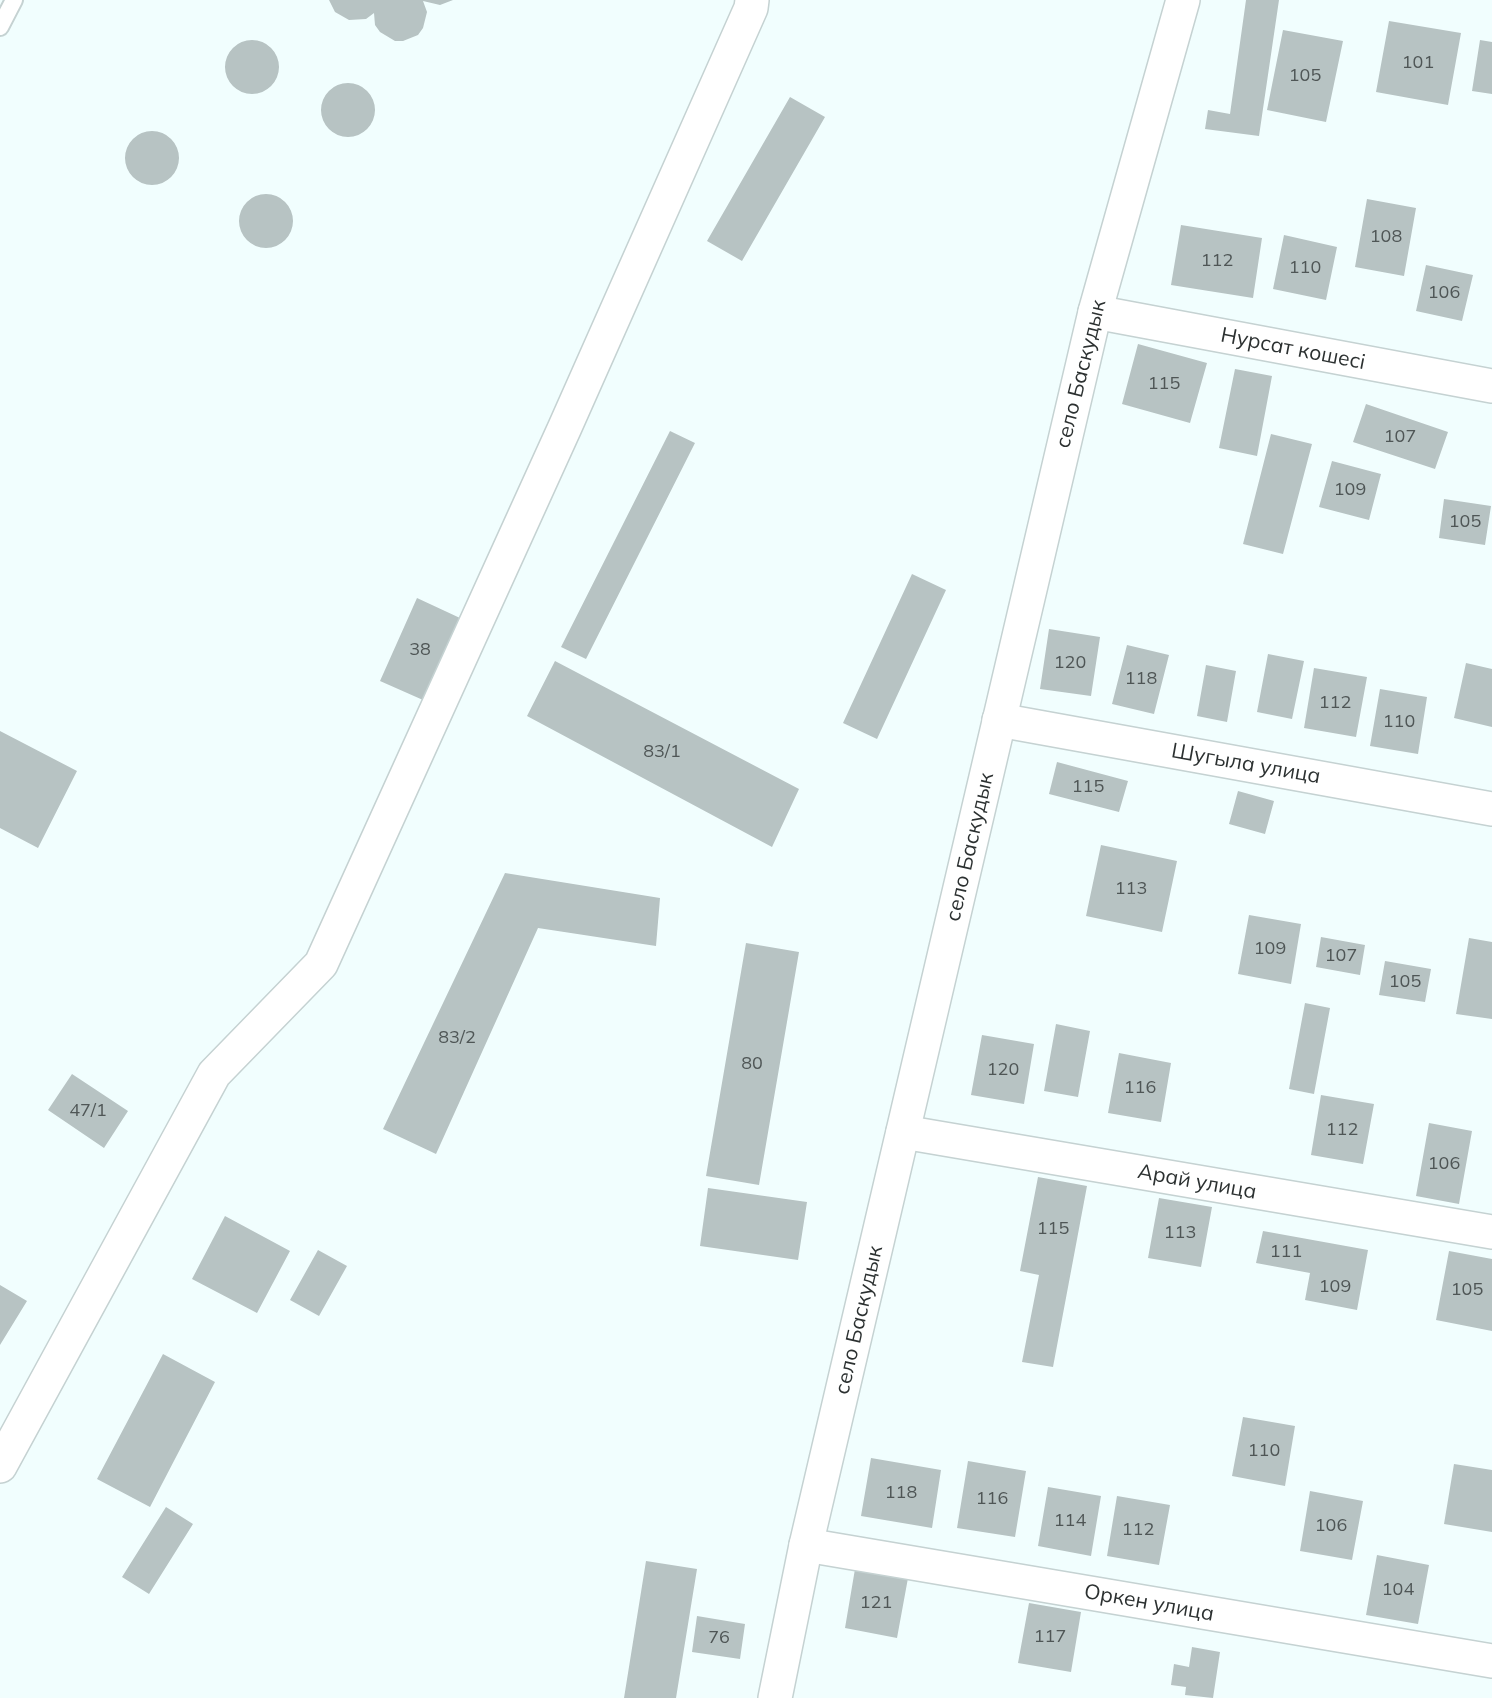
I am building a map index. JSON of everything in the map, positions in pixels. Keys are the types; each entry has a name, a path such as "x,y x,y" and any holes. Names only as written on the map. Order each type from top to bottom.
{"street":[{"path":"0,1466 214,1074 321,964 570,416 751,8 752,0"},
{"name":"село Баскудык","path":"776,1698 806,1545 1095,312 1183,0"},
{"name":"Нурсат кошесi","path":"1095,312 1492,386"},
{"name":"Шугыла улица","path":"999,720 1492,808"},
{"name":"Арай улица","path":"903,1132 1492,1232"},
{"name":"Оркен улица","path":"806,1545 1492,1661"}],"lane":[{"path":"0,27 14,0"}],"building":[{"path":"329,0 453,0 440,5 423,1 427,12 423,28 418,35 403,41 395,41 380,32 375,25 374,13 366,19 349,20 335,12"},
{"path":"1246,0 1279,0 1259,136 1205,129 1208,110 1230,114"},
{"path":"1389,21 1461,33 1448,105 1376,92"},
{"path":"1283,30 1343,41 1326,122 1267,110"},
{"path":"252,40 262,42 271,48 277,57 279,67 277,77 271,86 262,92 252,94 242,92 233,86 227,77 225,67 227,57 233,48 242,42"},
{"path":"1480,40 1492,42 1492,94 1472,91"},
{"path":"348,83 358,85 367,91 373,100 375,110 373,120 367,129 358,135 348,137 338,135 329,129 323,120 321,110 323,100 329,91 338,85"},
{"path":"790,97 825,117 742,261 707,241"},
{"path":"152,131 162,133 171,139 177,148 179,158 177,168 171,177 162,183 152,185 142,183 133,177 127,168 125,158 127,148 133,139 142,133"},
{"path":"266,194 276,196 285,202 291,211 293,221 291,231 285,240 276,246 266,248 256,246 247,240 241,231 239,221 241,211 247,202 256,196"},
{"path":"1367,199 1416,208 1404,276 1355,267"},
{"path":"1181,225 1262,238 1253,298 1171,285"},
{"path":"1284,235 1337,247 1326,300 1273,289"},
{"path":"1426,265 1473,275 1462,321 1416,311"},
{"path":"1138,344 1207,363 1190,423 1122,404"},
{"path":"1235,369 1272,376 1257,456 1219,448"},
{"path":"1366,404 1448,432 1435,469 1353,442"},
{"path":"670,431 695,443 586,659 561,647"},
{"path":"1271,434 1312,444 1283,554 1243,544"},
{"path":"1332,461 1381,474 1369,520 1319,507"},
{"path":"1444,499 1491,506 1485,545 1439,538"},
{"path":"912,574 946,590 877,739 843,723"},
{"path":"417,598 460,618 423,700 380,681"},
{"path":"1049,629 1100,637 1091,696 1040,689"},
{"path":"1127,645 1169,655 1154,714 1112,704"},
{"path":"1268,654 1304,661 1292,719 1257,712"},
{"path":"555,661 799,789 772,847 527,716"},
{"path":"1466,663 1492,669 1492,727 1454,718"},
{"path":"1206,665 1236,671 1227,722 1197,716"},
{"path":"1314,668 1367,677 1356,737 1304,728"},
{"path":"1380,689 1427,697 1418,754 1370,746"},
{"path":"0,731 77,771 38,848 0,828"},
{"path":"1057,762 1128,781 1119,812 1049,794"},
{"path":"1238,791 1274,801 1265,834 1229,824"},
{"path":"1101,845 1177,861 1162,932 1086,916"},
{"path":"505,873 660,898 656,946 538,928 436,1154 383,1129"},
{"path":"1249,915 1301,924 1291,984 1238,974"},
{"path":"1321,937 1365,945 1360,975 1316,967"},
{"path":"1469,938 1492,942 1492,1019 1456,1014"},
{"path":"746,943 799,952 759,1185 706,1176"},
{"path":"1385,961 1431,969 1425,1002 1379,995"},
{"path":"1305,1003 1330,1008 1314,1094 1289,1089"},
{"path":"1056,1024 1090,1031 1078,1097 1044,1091"},
{"path":"982,1035 1034,1044 1024,1104 971,1095"},
{"path":"1119,1053 1171,1063 1161,1122 1108,1113"},
{"path":"72,1074 128,1111 104,1148 48,1110"},
{"path":"1321,1095 1374,1104 1363,1164 1311,1155"},
{"path":"1429,1123 1472,1131 1459,1204 1416,1196"},
{"path":"1038,1177 1087,1186 1053,1367 1022,1362 1039,1275 1020,1271"},
{"path":"708,1188 807,1202 798,1260 700,1246"},
{"path":"1159,1198 1212,1207 1201,1267 1148,1258"},
{"path":"225,1216 290,1251 257,1313 192,1279"},
{"path":"1263,1231 1368,1250 1357,1310 1305,1300 1310,1273 1256,1263"},
{"path":"318,1250 347,1266 319,1316 290,1300"},
{"path":"1449,1251 1492,1259 1492,1331 1436,1320"},
{"path":"0,1285 27,1301 0,1345"},
{"path":"163,1354 215,1382 150,1507 97,1479"},
{"path":"1243,1417 1295,1426 1285,1486 1232,1476"},
{"path":"871,1458 941,1470 932,1528 861,1516"},
{"path":"968,1461 1026,1471 1015,1537 957,1528"},
{"path":"1454,1464 1492,1470 1492,1532 1444,1524"},
{"path":"1048,1487 1101,1496 1091,1556 1038,1546"},
{"path":"1310,1491 1363,1501 1352,1560 1300,1551"},
{"path":"1117,1496 1170,1505 1159,1565 1107,1556"},
{"path":"166,1507 193,1524 149,1594 122,1577"},
{"path":"1377,1555 1429,1565 1418,1624 1366,1615"},
{"path":"646,1561 697,1569 676,1698 624,1698"},
{"path":"855,1569 908,1578 897,1638 845,1628"},
{"path":"1029,1603 1081,1612 1071,1672 1018,1663"},
{"path":"697,1616 745,1624 740,1659 692,1652"},
{"path":"1192,1647 1220,1652 1213,1698 1185,1695 1186,1687 1171,1685 1174,1664 1189,1667"}]}
